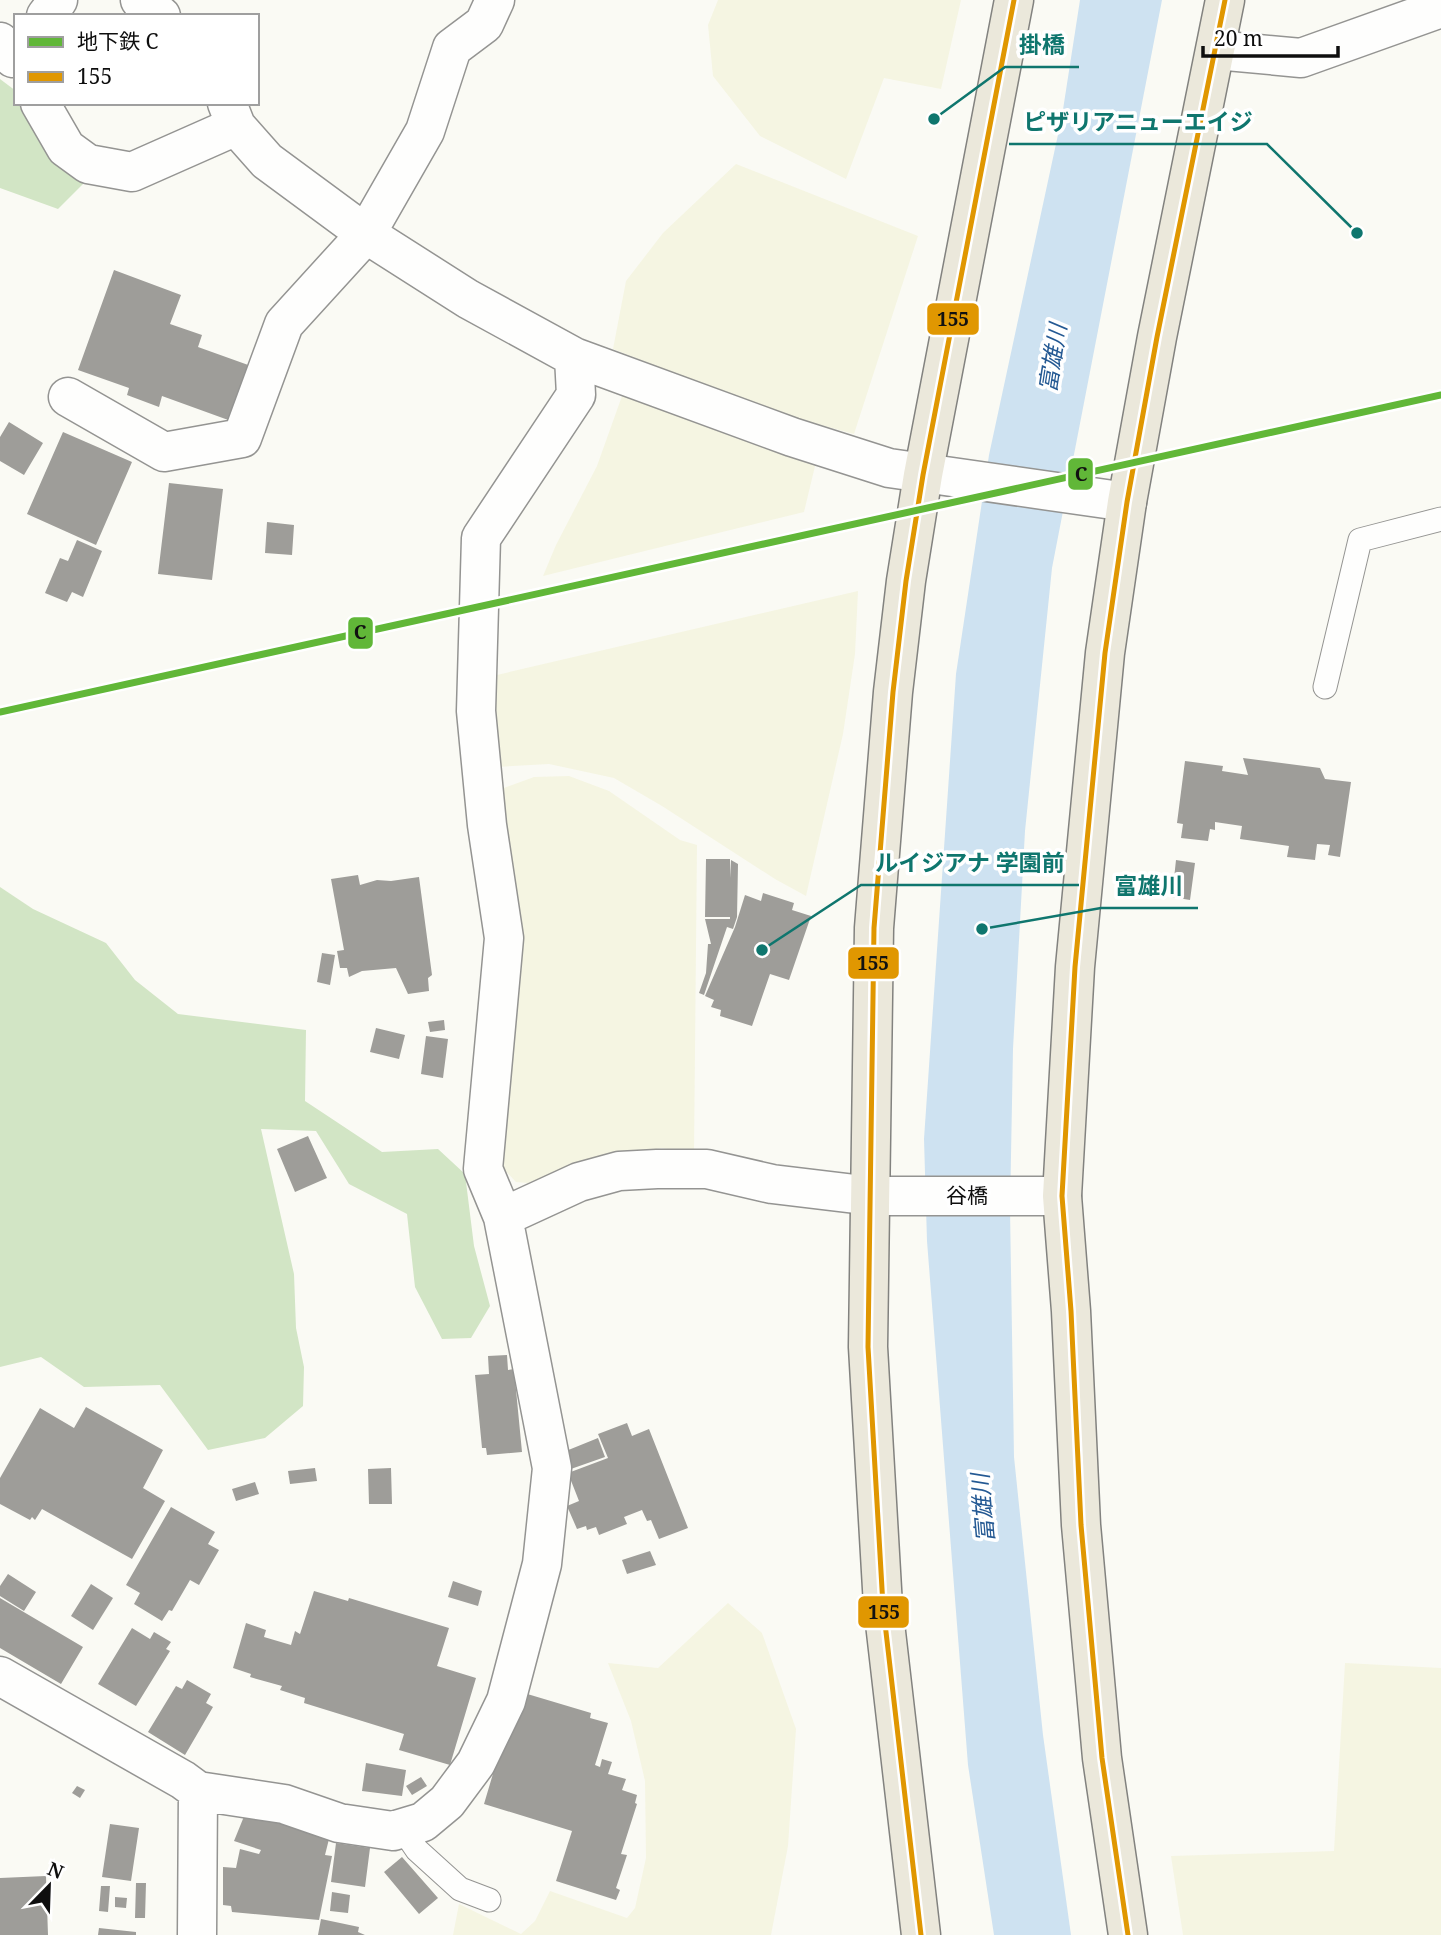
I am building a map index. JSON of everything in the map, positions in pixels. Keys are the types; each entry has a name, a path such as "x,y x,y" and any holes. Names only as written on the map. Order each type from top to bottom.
{"main road":[{"path":"921,1935 883,1606 868,1347 874,928 893,692 906,581 923,475 1014,0"},
{"path":"1128,1935 1102,1758 1082,1538 1071,1311 1062,1196 1076,953 1105,653 1127,502 1157,337 1225,0"}],"street":[{"path":"140,0 158,14"},
{"path":"68,397 164,452 242,439 284,324 366,234 425,131 452,48 484,24 495,0"},
{"path":"1216,50 1301,58 1441,8"},
{"path":"41,105 66,148 88,164 132,172 231,115 267,161 366,234 468,299 574,357 792,437 889,468 923,475 1127,502"},
{"path":"0,1676 198,1791 284,1804 339,1823 393,1831 423,1822 447,1801 475,1763 506,1700 542,1564 552,1468 503,1217 483,1169 504,938 487,825 476,711 481,538 576,395 574,357"},
{"name":"谷橋","path":"503,1217 579,1182 619,1171 707,1169 772,1184 872,1196 1062,1196"},
{"path":"197,1935 198,1791"}],"lane":[{"path":"1325,687 1360,540 1441,519"},
{"path":"402,1828 417,1850 460,1889 489,1900"}],"green space":[{"path":"718,0 961,0 941,89 884,78 846,179 760,136 713,76 708,25"},
{"path":"0,79 14,90 14,105 34,105 106,161 58,209 0,188"},
{"path":"736,164 918,236 854,434 773,412 613,349 626,281 663,233"},
{"path":"622,396 690,415 816,462 804,512 543,576 597,466"},
{"path":"858,591 855,654 843,734 806,896 614,778 549,764 497,767 488,677"},
{"path":"569,776 609,791 680,840 697,845 694,1154 662,1148 555,1172 528,1183 516,1182 498,1163 501,789 534,777"},
{"path":"0,887 33,909 106,943 135,980 178,1014 306,1030 305,1101 382,1152 438,1149 465,1174 474,1246 490,1306 471,1338 442,1339 415,1287 407,1214 349,1184 316,1131 261,1129 294,1274 296,1328 304,1367 303,1406 265,1438 208,1450 160,1385 84,1387 41,1357 0,1367"},
{"path":"728,1603 762,1633 796,1729 788,1846 771,1935 453,1935 459,1904 521,1934 535,1921 550,1891 627,1918 635,1908 646,1858 645,1781 631,1721 608,1663 658,1668"},
{"path":"1345,1663 1441,1668 1441,1935 1183,1935 1171,1856 1334,1851"}],"water":[{"path":"1080,0 1162,0 1052,568 1025,831 1013,1049 1010,1209 1014,1457 1043,1735 1071,1935 994,1935 968,1765 927,1241 924,1139 956,674 989,455 1062,116"}],"building":[{"path":"114,270 181,295 170,324 202,335 198,347 251,366 231,421 162,396 159,407 127,395 129,388 78,370"},
{"path":"9,422 43,443 24,475 0,461 0,437"},
{"path":"63,432 132,462 96,545 27,514"},
{"path":"169,483 223,489 212,580 158,574"},
{"path":"267,522 294,525 292,555 265,553"},
{"path":"77,540 102,551 83,597 72,592 67,602 45,593 60,558 68,561"},
{"path":"1243,758 1320,768 1325,779 1351,782 1340,857 1328,855 1330,845 1317,844 1315,860 1287,857 1289,846 1240,839 1242,826 1215,822 1215,830 1210,829 1208,841 1181,838 1183,824 1177,823 1185,761 1223,766 1222,771 1248,775"},
{"path":"706,859 730,859 730,878 731,860 738,864 737,917 733,929 727,927 704,995 699,993 706,973 708,944 711,944 705,919 730,919 705,917"},
{"path":"1176,860 1195,863 1190,900 1172,897"},
{"path":"358,875 360,885 377,880 419,877 432,975 428,978 429,991 408,994 396,968 362,971 349,977 347,968 340,968 337,951 344,950 331,879"},
{"path":"763,893 794,903 792,910 811,916 789,980 770,974 752,1026 720,1016 721,1010 711,1007 714,1000 705,996 735,927 745,895 761,901"},
{"path":"322,953 335,955 330,985 317,982"},
{"path":"444,1020 445,1030 430,1032 428,1022"},
{"path":"376,1028 405,1035 399,1059 370,1052"},
{"path":"426,1036 448,1039 443,1078 421,1074"},
{"path":"308,1136 327,1178 295,1192 277,1149"},
{"path":"507,1355 508,1370 514,1369 522,1452 487,1455 486,1448 482,1448 475,1375 489,1374 488,1356"},
{"path":"86,1407 163,1450 143,1488 165,1501 132,1559 42,1509 35,1520 32,1517 30,1520 0,1504 0,1478 40,1408 74,1428"},
{"path":"627,1423 632,1436 649,1429 688,1528 659,1539 651,1520 647,1521 642,1510 624,1517 627,1524 599,1535 596,1527 577,1529 567,1506 579,1501 568,1473 608,1458 598,1434"},
{"path":"598,1438 605,1457 568,1470 561,1453"},
{"path":"315,1468 317,1481 290,1484 288,1471"},
{"path":"391,1468 392,1504 369,1504 368,1469"},
{"path":"255,1482 259,1494 236,1501 232,1489"},
{"path":"171,1507 215,1532 208,1544 219,1550 199,1585 190,1580 172,1611 169,1610 162,1621 134,1604 140,1593 126,1585"},
{"path":"650,1551 656,1565 627,1574 622,1560"},
{"path":"8,1574 36,1592 24,1611 0,1596 0,1586"},
{"path":"453,1581 482,1591 478,1606 448,1597"},
{"path":"91,1584 113,1598 93,1630 71,1616"},
{"path":"314,1591 348,1601 349,1598 449,1628 437,1666 476,1678 450,1765 399,1750 404,1734 304,1703 305,1698 280,1690 282,1686 250,1677 251,1674 233,1668 246,1623 266,1630 264,1637 291,1645 295,1631 300,1634"},
{"path":"0,1598 83,1647 61,1684 0,1648"},
{"path":"132,1628 150,1639 154,1632 171,1642 166,1649 170,1651 136,1706 98,1684"},
{"path":"187,1680 211,1694 206,1703 213,1707 185,1755 148,1732 176,1686 182,1689"},
{"path":"524,1693 591,1713 590,1718 608,1723 595,1765 600,1767 602,1759 612,1762 608,1774 626,1779 622,1790 637,1795 637,1804 621,1854 627,1855 616,1888 620,1890 616,1900 556,1881 572,1831 484,1804 503,1740 508,1742"},
{"path":"366,1763 406,1770 402,1796 362,1791"},
{"path":"421,1777 427,1786 412,1795 406,1786"},
{"path":"77,1786 85,1790 80,1798 72,1793"},
{"path":"247,1809 330,1835 325,1855 332,1856 319,1920 232,1912 231,1906 223,1905 223,1867 236,1868 240,1849 259,1854 261,1850 234,1841"},
{"path":"110,1824 139,1828 131,1881 102,1877"},
{"path":"336,1843 370,1848 365,1887 331,1882"},
{"path":"402,1857 438,1898 419,1914 384,1872"},
{"path":"46,1876 48,1935 0,1935 0,1878"},
{"path":"136,1883 146,1883 145,1918 135,1918"},
{"path":"101,1886 110,1886 108,1912 99,1911"},
{"path":"332,1892 350,1895 348,1913 330,1911"},
{"path":"115,1897 127,1898 126,1908 115,1907"},
{"path":"321,1919 359,1927 358,1932 365,1935 318,1935"},
{"path":"99,1928 136,1932 136,1935 98,1935"}],"metro line":[{"name":"C","path":"0,712 1441,395"}],"transit line":[{"name":"155","path":"921,1935 883,1606 868,1347 874,928 893,692 906,581 923,475 1014,0"},
{"name":"155","path":"1128,1935 1102,1758 1081,1525 1071,1311 1062,1196 1075,967 1105,653 1127,502 1157,337 1225,0"}],"place":[{"name":"掛橋","path":"934,119"},
{"name":"ピザリアニューエイジ","path":"1357,233"},
{"name":"富雄川","path":"982,929"},
{"name":"ルイジアナ 学園前","path":"762,950"}]}
